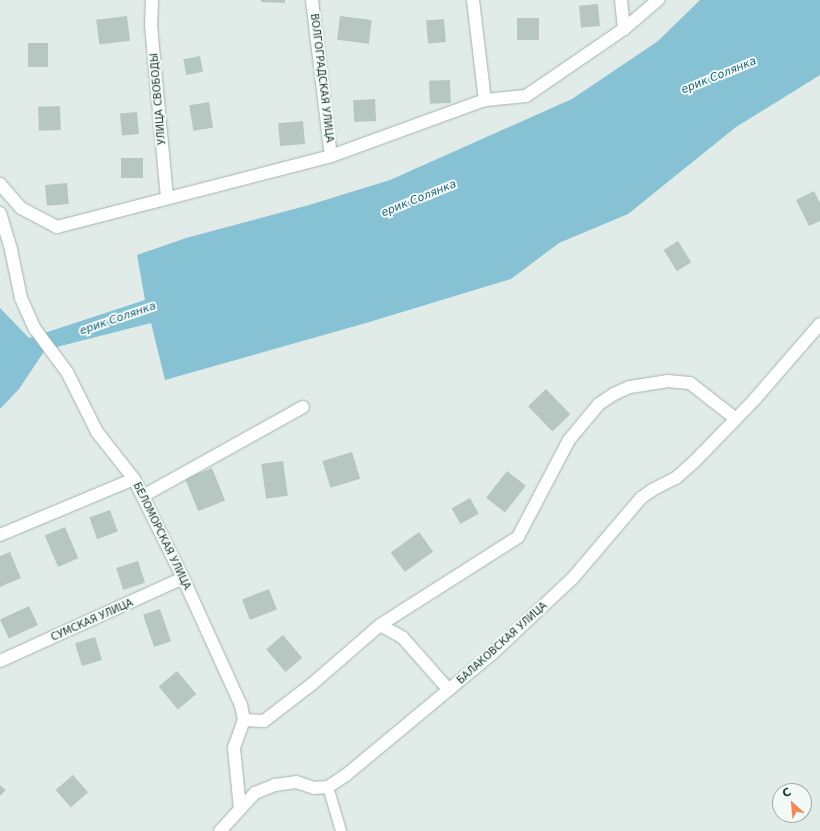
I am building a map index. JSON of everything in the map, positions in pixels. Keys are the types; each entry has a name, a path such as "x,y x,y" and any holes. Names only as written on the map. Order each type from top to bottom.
{"street":[{"name":"УЛИЦА СВОБОДЫ","path":"152,0 151,25 167,197"},
{"name":"ВОЛГОГРАДСКАЯ УЛИЦА","path":"312,0 331,156"},
{"path":"473,0 485,100"},
{"path":"621,0 624,29"},
{"path":"0,184 21,208 57,227 167,197 331,156 485,100 526,96 624,29 658,0"},
{"name":"БЕЛОМОРСКАЯ УЛИЦА","path":"0,214 11,250 21,298 35,329 67,372 97,432 134,479 183,578 240,705 244,720"},
{"name":"БАЛАКОВСКАЯ УЛИЦА","path":"328,787 346,775 492,654 572,579 641,498 652,490 676,478 694,462 755,399 820,324"},
{"path":"240,809 234,748 244,720 264,720 312,684 380,625 518,537 569,440 599,404 614,394 630,387 660,382 690,383 736,419"},
{"path":"143,496 303,407"},
{"path":"0,535 134,479"},
{"name":"СУМСКАЯ УЛИЦА","path":"0,661 183,578"},
{"path":"380,625 403,638 449,690"},
{"path":"220,831 255,793 275,785 296,782 314,788 328,787"}],"lane":[{"path":"328,787 342,831"}],"water":[{"name":"ерик Солянка","path":"700,0 820,0 820,75 736,127 628,214 559,243 511,279 366,323 165,380 151,323 45,350 19,389 0,409 0,308 29,338 145,300 137,255 186,238 309,205 390,180 572,99 658,41"}],"building":[{"path":"261,0 285,0 285,3 261,2"},
{"path":"598,4 600,26 581,28 579,6"},
{"path":"127,16 130,41 99,45 96,20"},
{"path":"340,16 372,20 369,44 337,40"},
{"path":"517,18 539,18 539,40 517,40"},
{"path":"444,19 446,42 428,43 426,21"},
{"path":"28,43 48,43 48,67 28,67"},
{"path":"200,56 203,72 186,75 183,59"},
{"path":"450,80 451,103 430,104 429,81"},
{"path":"375,99 376,121 354,122 353,100"},
{"path":"209,102 213,128 193,131 189,105"},
{"path":"60,106 61,130 39,131 38,107"},
{"path":"137,112 139,134 122,135 120,113"},
{"path":"303,121 305,144 280,146 278,123"},
{"path":"121,158 143,158 143,178 121,178"},
{"path":"67,183 69,204 47,206 45,185"},
{"path":"814,191 820,203 820,221 809,226 796,200"},
{"path":"678,241 691,262 677,271 664,250"},
{"path":"546,389 570,414 552,432 528,406"},
{"path":"352,452 360,479 331,488 322,461"},
{"path":"283,461 288,496 266,499 261,464"},
{"path":"212,468 225,500 198,511 185,479"},
{"path":"507,471 526,486 505,513 486,498"},
{"path":"470,498 479,514 460,524 452,508"},
{"path":"110,510 118,532 97,539 89,518"},
{"path":"65,527 78,558 58,567 45,536"},
{"path":"419,532 433,551 405,572 391,553"},
{"path":"10,552 21,578 0,587 0,556"},
{"path":"138,561 145,583 123,590 116,568"},
{"path":"269,589 277,610 250,620 242,599"},
{"path":"29,606 38,625 9,639 0,620"},
{"path":"160,609 171,641 154,647 143,615"},
{"path":"283,635 302,658 285,672 266,649"},
{"path":"95,637 102,660 82,666 75,643"},
{"path":"177,671 196,694 178,709 159,686"},
{"path":"73,775 88,792 71,807 56,790"},
{"path":"0,785 6,790 0,796"}]}
